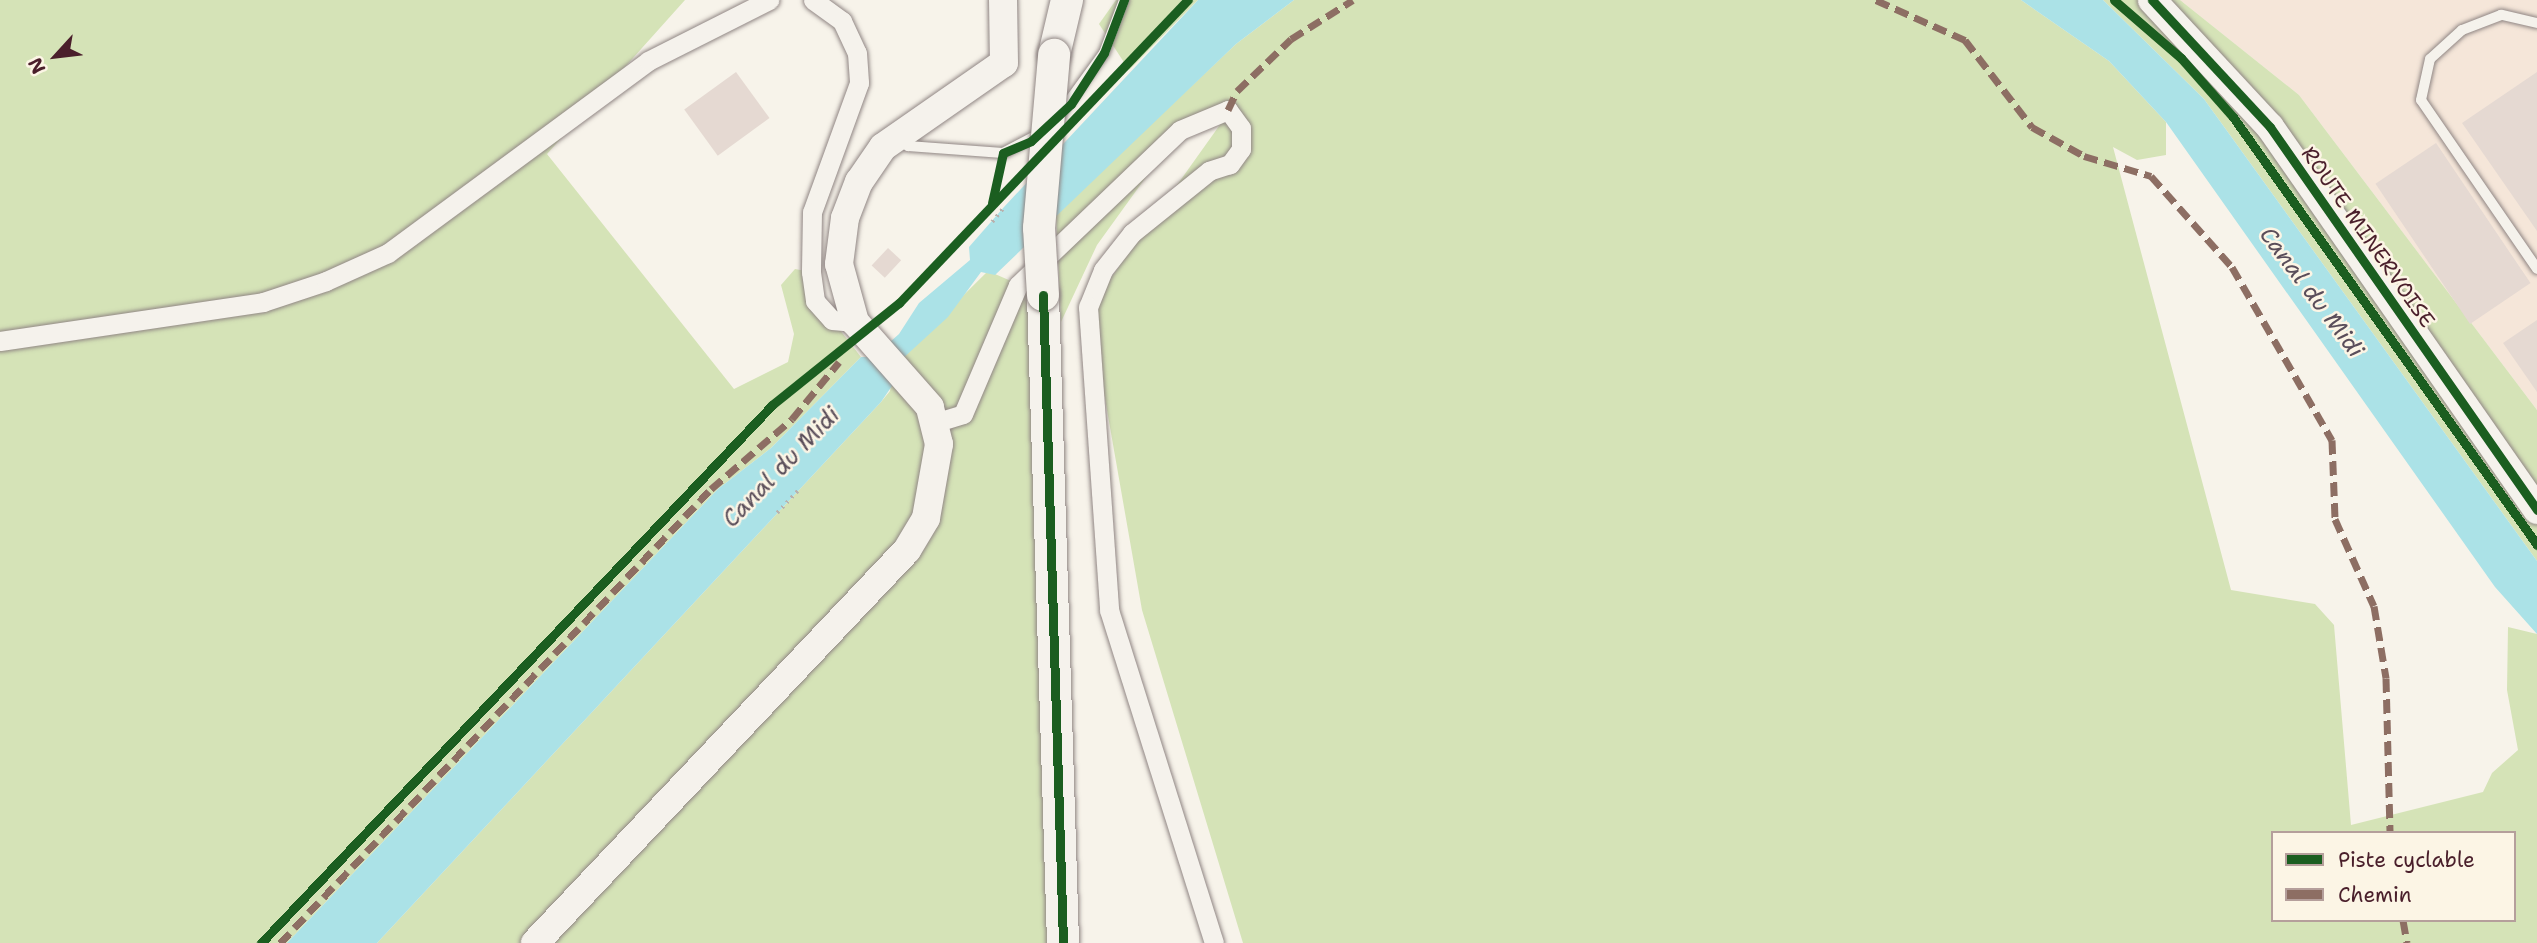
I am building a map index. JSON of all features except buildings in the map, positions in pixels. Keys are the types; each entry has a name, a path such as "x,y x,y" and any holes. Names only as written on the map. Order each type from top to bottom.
{"main road":[{"path":"1063,943 1039,228 1054,55 1066,2"}],"street":[{"path":"0,341 263,302 326,281 388,253 649,61 769,0"},
{"path":"813,0 842,21 858,53 859,83 812,212 815,301 832,320 862,330"},
{"path":"535,943 907,550 926,518 937,482 934,423 930,407 905,375 862,330 839,264 845,218 859,182 883,146 1004,63 1003,0"},
{"name":"ROUTE MINERVOISE","path":"2152,0 2270,127 2537,510"},
{"path":"934,423 963,414 1018,285 1180,130 1228,110 1241,128 1241,149 1230,163 1209,171 1132,233 1103,270 1088,307 1109,610 1214,943"}],"lane":[{"path":"899,137 908,146 979,154 1003,153 1031,141 1089,78 1124,0"},
{"path":"2537,23 2501,15 2462,30 2430,59 2421,100 2537,270"}],"path":[{"path":"992,222 1004,207"},
{"path":"777,513 800,488"}],"shaded area":[{"path":"2180,0 2537,0 2537,410 2299,95"}],"green space":[{"path":"0,0 685,0 547,154 734,389 788,362 794,334 781,285 795,269 811,272 832,320 861,357 771,448 718,489 287,943 0,943"},
{"path":"1116,0 1198,0 1129,70 1099,24"},
{"path":"1294,0 2021,0 2109,61 2166,122 2166,155 2137,160 2113,147 2231,590 2315,604 2334,625 2351,825 2483,792 2492,773 2518,750 2507,690 2508,627 2537,634 2537,943 1243,943 1142,610 1097,353 1098,296 1234,105 1180,130 1097,245 1061,322 1056,214 1236,44"},
{"path":"2103,0 2180,0 2299,95 2537,410 2537,561 2204,99"},
{"path":"988,271 1043,295 1049,943 377,943 881,402 890,391 894,364"}],"water":[{"name":"Canal du Midi","path":"1198,0 1294,0 1236,44 995,275 981,272 948,317 888,372 894,383 881,402 377,943 287,943 718,489 771,448 861,357 873,357 899,334 919,303 970,260 969,247 1004,207"},
{"name":"Canal du Midi","path":"2021,0 2103,0 2204,99 2537,561 2537,634 2495,587 2166,122 2109,61"}],"marked path":[{"path":"1228,110 1237,91 1291,39 1353,0"},
{"path":"1876,0 1965,40 2032,127 2084,156 2151,176 2232,267 2332,440 2335,519 2374,606 2386,678 2390,831"},
{"path":"280,943 711,489 792,419 839,362"},
{"path":"2403,922 2407,943"}],"cycle path":[{"path":"992,203 1003,153 1031,141 1071,104 1104,53 1124,0"},
{"path":"261,943 772,405 899,303 1188,0"},
{"path":"2114,0 2181,58 2233,117 2537,545"},
{"path":"2152,0 2270,127 2537,510"},
{"path":"1043,295 1063,943"}]}
